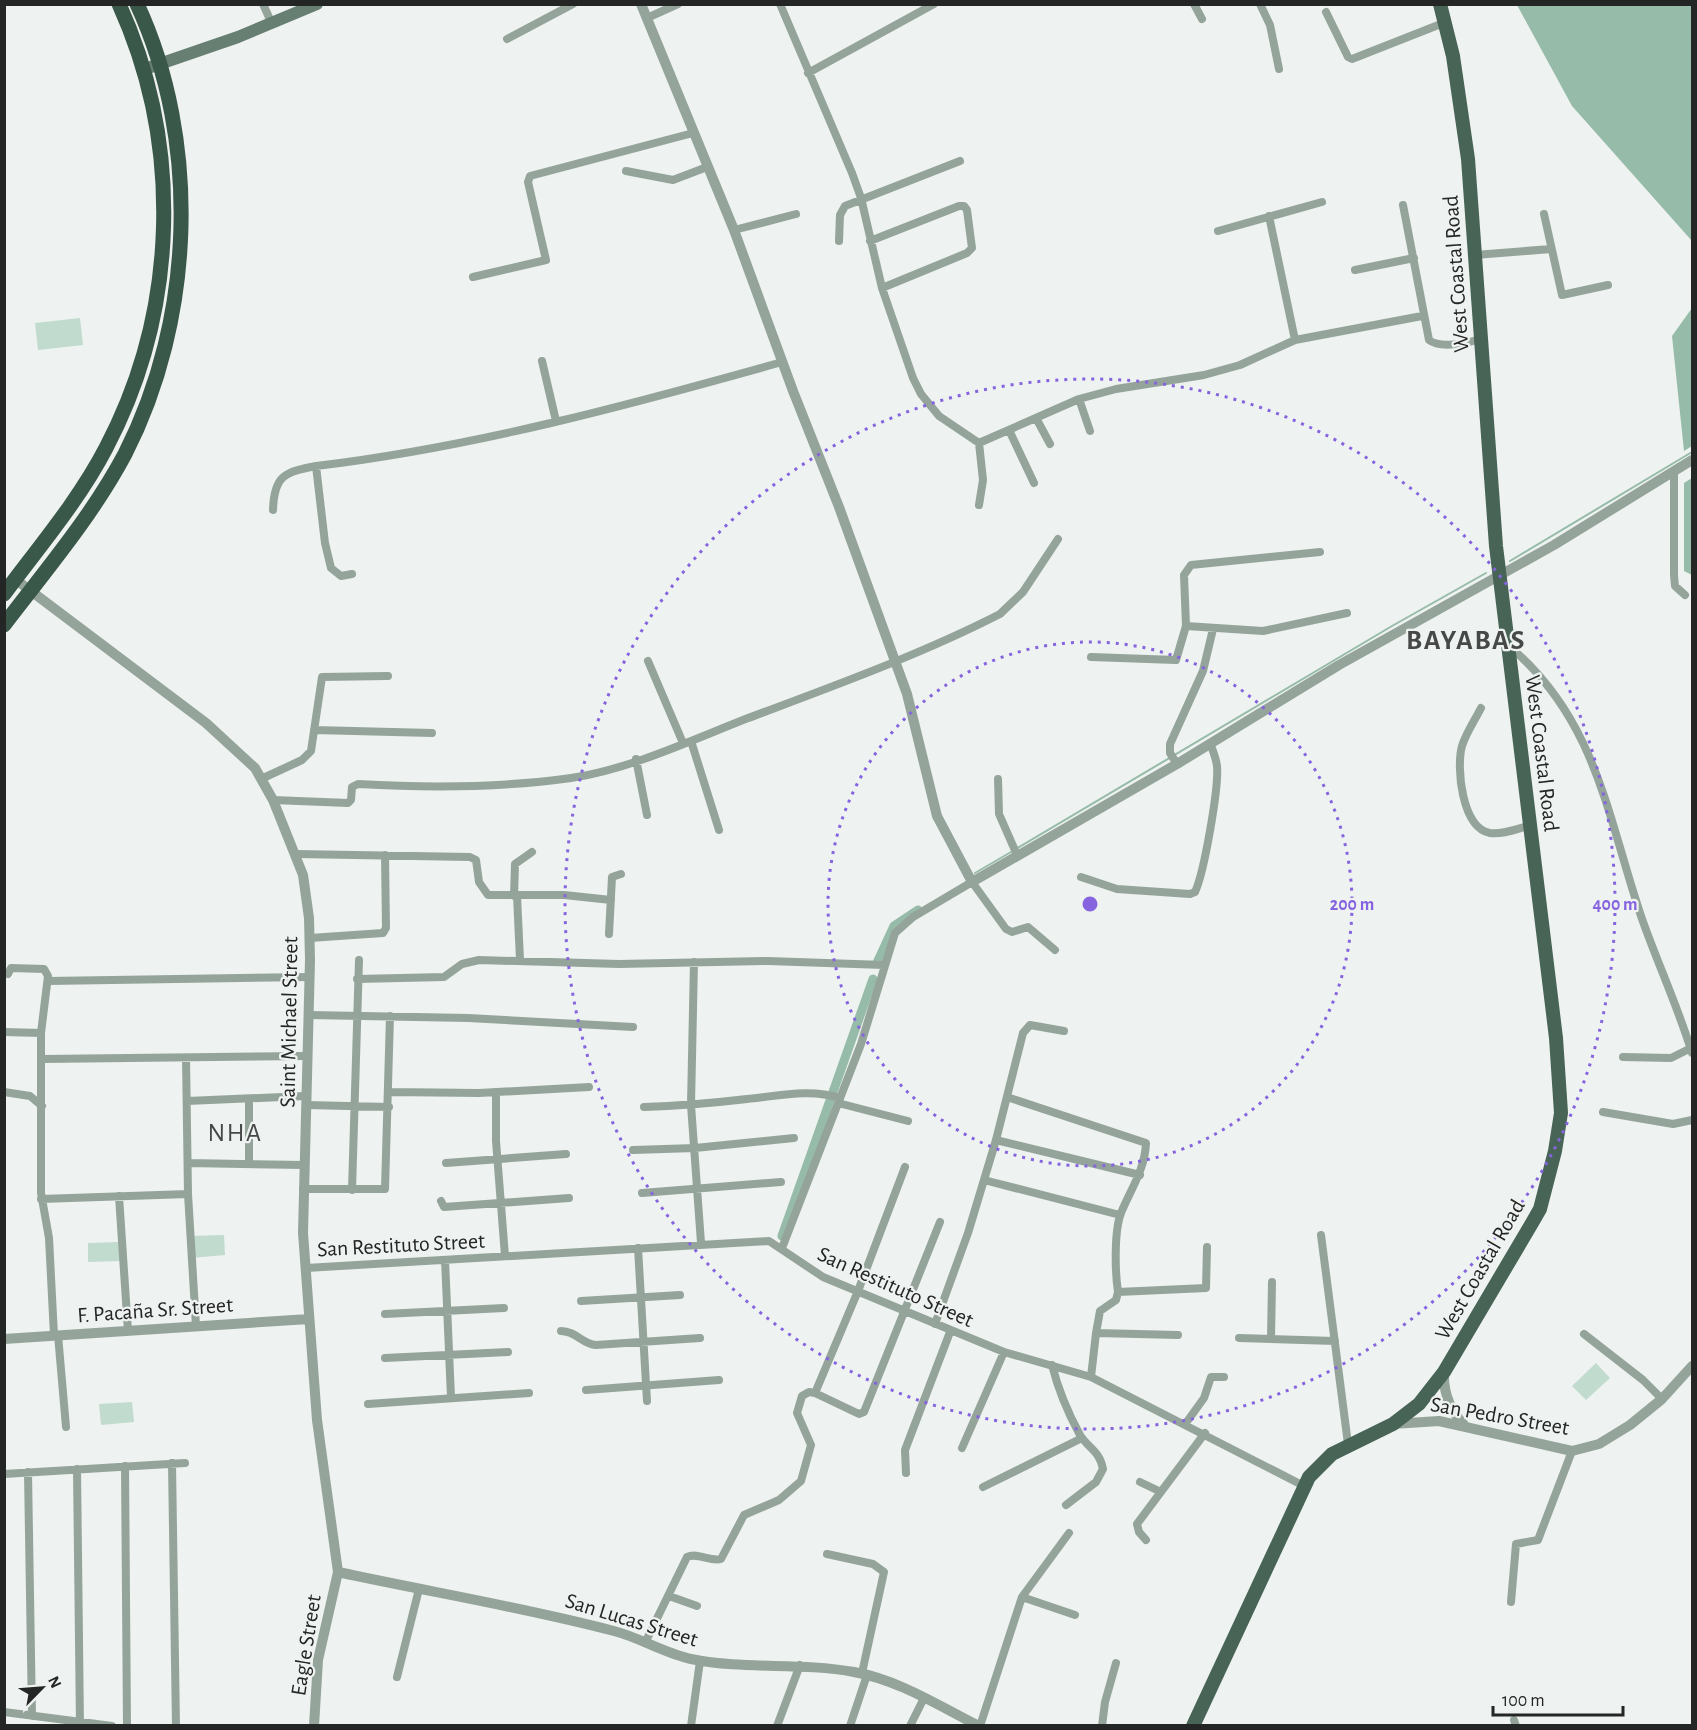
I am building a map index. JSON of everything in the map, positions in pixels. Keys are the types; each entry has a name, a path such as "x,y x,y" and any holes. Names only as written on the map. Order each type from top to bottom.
{"highway":[{"path":"4,594 90,475 106,448 133,383 153,318 163,258 165,196 158,135 145,69 119,4"},
{"path":"4,625 102,493 125,453 148,398 168,330 178,255 181,196 175,132 161,64 137,4"}],"main road":[{"path":"145,69 272,24 317,4"},
{"name":"West Coastal Road","path":"1393,1424 1419,1404 1444,1372 1540,1209 1555,1151 1561,1113 1560,1075 1532,825 1499,573 1465,133 1446,22 1440,4"},
{"name":"San Pedro Street","path":"1193,1725 1304,1486 1324,1460 1348,1444 1393,1424"}],"street":[{"path":"264,4 272,24"},
{"path":"507,39 573,4"},
{"path":"641,4 734,230 782,362 839,507 907,694 937,816 972,882 1006,929 1012,932 1028,927 1055,950"},
{"path":"647,18 678,4"},
{"path":"780,4 861,198 882,288 921,394 939,416 980,443"},
{"path":"808,73 934,4"},
{"path":"1194,4 1202,19"},
{"path":"1260,4 1270,25 1279,69"},
{"path":"1326,12 1348,57 1352,58 1446,22"},
{"path":"472,278 546,260 528,182 530,176 693,133"},
{"path":"839,242 840,215 845,206 960,161"},
{"path":"626,171 673,180 707,167"},
{"path":"1218,231 1322,202"},
{"path":"1403,205 1426,336 1431,342 1468,343 1481,339"},
{"path":"870,241 959,206 964,206 967,210 972,248 967,253 882,288"},
{"path":"734,230 795,214"},
{"path":"1544,214 1562,295 1608,285"},
{"path":"1269,216 1295,340"},
{"path":"1475,255 1551,249"},
{"path":"1355,270 1414,258"},
{"path":"980,443 1079,399 1116,389 1204,375 1240,365 1295,340 1422,316"},
{"path":"542,361 556,421"},
{"path":"273,510 274,490 278,481 291,473 316,466 393,457 556,421 782,362"},
{"path":"1079,399 1090,431"},
{"path":"1036,418 1050,444"},
{"path":"1009,430 1034,483"},
{"path":"979,505 983,480 980,443"},
{"path":"782,1248 837,1098 871,1015 890,945 900,927 972,882 1015,851 1174,759 1210,743 1339,664 1499,573 1554,545 1692,460"},
{"path":"316,466 325,543 331,568 340,576 352,574"},
{"path":"1674,471 1674,575 1675,586 1685,595"},
{"path":"273,800 348,803 355,784 449,786 519,783 580,776 636,759 687,742 952,636 1004,611 1023,592 1058,539"},
{"path":"1091,657 1176,660 1186,626 1184,575 1191,565 1320,552"},
{"name":"Saint Michael Street","path":"15,579 216,731 249,762 273,800 296,854 305,886 310,938 303,1190 306,1268 319,1440 338,1572"},
{"path":"1186,626 1263,631 1347,613"},
{"path":"1174,759 1170,744 1203,671 1213,629"},
{"path":"1508,646 1524,659 1555,695 1585,743 1654,953 1692,1050 1671,1058 1623,1058"},
{"path":"648,661 687,742 718,830"},
{"path":"261,779 308,754 313,747 322,677 388,676"},
{"path":"1481,708 1462,744 1460,757 1463,788 1473,822 1480,830 1492,833 1532,825"},
{"path":"315,730 432,733"},
{"path":"1081,877 1117,889 1190,894 1195,892 1213,813 1217,766 1210,743"},
{"path":"636,759 647,815"},
{"path":"998,779 999,814 1015,851"},
{"path":"520,960 515,864 532,852"},
{"path":"296,854 475,859 484,892 495,896 564,895 611,900"},
{"path":"310,938 383,933 386,928 386,855"},
{"path":"609,934 612,877 621,874"},
{"path":"352,1190 358,960"},
{"path":"357,979 434,979 444,977 468,961 520,960 618,964 768,961 884,965"},
{"path":"694,962 691,1105 701,1243"},
{"path":"8,974 14,968 44,969 48,972 41,1033 43,1059 41,1198 50,1238 56,1335 66,1427"},
{"path":"48,981 310,977"},
{"path":"309,1015 566,1022 633,1027"},
{"path":"303,1190 386,1188 390,1107 390,1016"},
{"path":"935,1324 968,1233 1026,1028 1035,1024 1065,1031"},
{"path":"4,1032 41,1033"},
{"path":"43,1059 308,1056"},
{"path":"186,1058 188,1194 196,1326"},
{"path":"389,1092 496,1092 589,1087"},
{"path":"4,1092 30,1096 42,1106"},
{"path":"496,1092 498,1160 506,1256"},
{"path":"644,1107 691,1105 792,1093 837,1098 908,1121"},
{"path":"1007,1097 1145,1141 1147,1144 1140,1175 1120,1215 1115,1261 1118,1292 1116,1300 1100,1311 1096,1319 1091,1377"},
{"path":"249,1099 249,1164"},
{"path":"187,1101 306,1100 354,1106 390,1107"},
{"path":"1603,1112 1673,1124 1692,1120"},
{"path":"633,1150 694,1148 794,1138"},
{"path":"996,1140 1140,1175"},
{"path":"446,1163 566,1154"},
{"path":"188,1163 304,1165"},
{"path":"815,1392 858,1291 905,1167"},
{"path":"984,1180 1120,1215"},
{"path":"642,1194 782,1182"},
{"path":"41,1198 188,1194"},
{"path":"118,1196 128,1331"},
{"path":"441,1200 444,1207 569,1198"},
{"path":"645,1643 688,1556 721,1559 744,1515 779,1500 800,1483 811,1445 798,1411 802,1396 815,1392 859,1414 864,1412 940,1222"},
{"path":"1321,1235 1348,1444"},
{"name":"San Restituto Street","path":"306,1268 762,1239 782,1248 814,1273 951,1332 1004,1352 1091,1377 1186,1423 1304,1486"},
{"path":"1118,1292 1204,1289 1207,1286 1207,1247"},
{"path":"638,1248 647,1401"},
{"path":"445,1260 451,1397"},
{"path":"1271,1339 1272,1282"},
{"path":"581,1301 680,1295"},
{"path":"385,1314 504,1308"},
{"name":"F. Pacaña Sr. Street","path":"4,1339 309,1319"},
{"path":"561,1331 573,1332 590,1345 700,1338"},
{"path":"906,1473 906,1450 951,1332"},
{"path":"1096,1333 1178,1335"},
{"path":"1584,1334 1643,1380 1662,1399"},
{"path":"1239,1338 1335,1341"},
{"path":"385,1358 507,1352"},
{"path":"962,1448 1004,1352"},
{"path":"1052,1365 1060,1390 1082,1438 1092,1446 1103,1469 1096,1482 1066,1505"},
{"name":"San Pedro Street","path":"1393,1424 1439,1421 1572,1451 1599,1444 1630,1425 1662,1399 1692,1366"},
{"path":"1444,1372 1444,1390 1449,1404 1466,1427"},
{"path":"1186,1423 1204,1398 1211,1377 1224,1377"},
{"path":"586,1390 720,1380"},
{"path":"368,1404 529,1393"},
{"path":"1146,1540 1139,1532 1137,1524 1205,1433"},
{"path":"982,1487 1082,1438"},
{"path":"1511,1602 1516,1544 1538,1540 1572,1451"},
{"path":"172,1463 176,1725"},
{"path":"4,1474 185,1463"},
{"path":"125,1466 128,1725"},
{"path":"77,1469 80,1724"},
{"path":"28,1472 32,1716"},
{"path":"1140,1482 1161,1492"},
{"path":"980,1725 1022,1597 1068,1533"},
{"path":"827,1554 873,1564 884,1572 865,1674 850,1725"},
{"name":"San Lucas Street","path":"338,1572 528,1610 617,1632 670,1653 700,1660 800,1665 865,1674 924,1698 980,1725"},
{"name":"Eagle Street","path":"314,1725 318,1660 338,1572"},
{"path":"397,1677 419,1589"},
{"path":"669,1596 697,1606"},
{"path":"1022,1597 1075,1615"},
{"path":"691,1725 700,1660"},
{"path":"1101,1725 1106,1712 1105,1702 1116,1663"},
{"path":"777,1725 800,1665"},
{"path":"910,1725 924,1698"},
{"path":"4,1712 80,1724 112,1725"}],"shaded area":[{"path":"1517,5 1692,5 1692,241 1572,106"},
{"path":"1692,308 1692,446 1684,451 1672,336"},
{"path":"80,318 83,345 38,350 35,323"},
{"path":"1692,478 1692,575 1684,571 1684,483"},
{"path":"224,1235 225,1255 191,1258 190,1236"},
{"path":"120,1242 121,1261 88,1262 88,1243"},
{"path":"1596,1363 1610,1378 1586,1400 1572,1386"},
{"path":"132,1402 134,1422 101,1425 99,1404"}],"waterway":[{"path":"1510,561 1692,452"},
{"path":"1016,849 1392,626 1486,573"},
{"path":"975,873 1011,852"},
{"path":"877,963 894,926 918,910"},
{"path":"782,1236 873,979"}],"district":[{"name":"BAYABAS","path":"1466,639"},
{"name":"NHA","path":"235,1132"}]}
